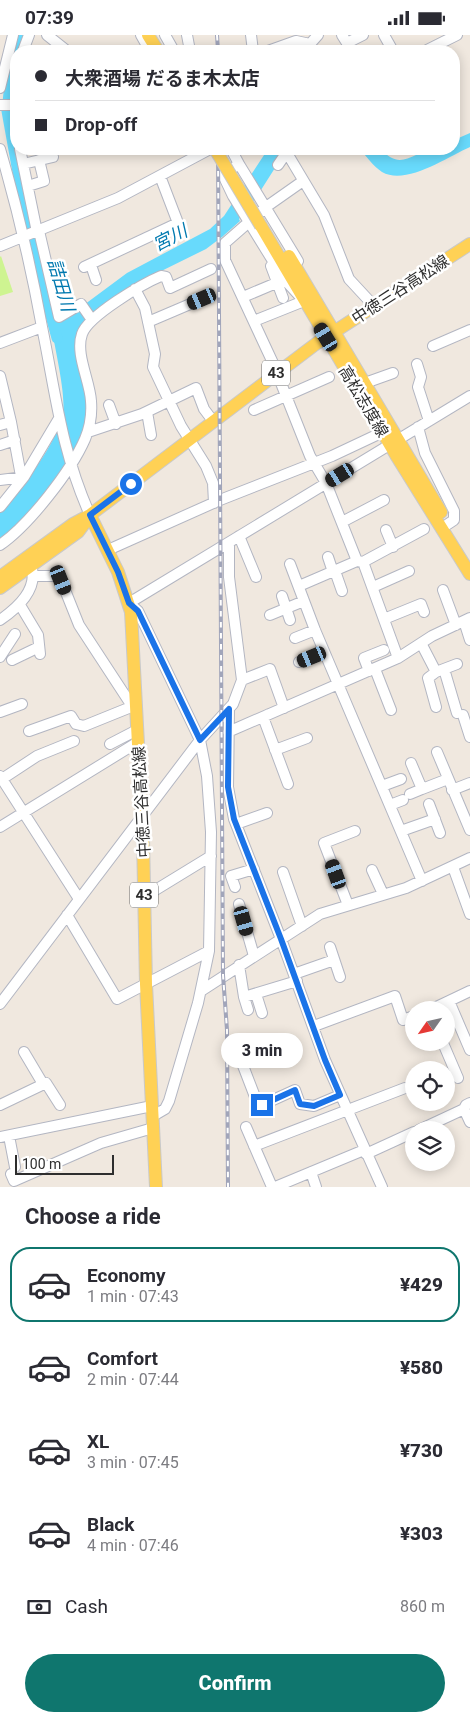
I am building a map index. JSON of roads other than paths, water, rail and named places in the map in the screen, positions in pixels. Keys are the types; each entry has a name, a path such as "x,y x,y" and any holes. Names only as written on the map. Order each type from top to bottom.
{"main road":[{"name":"高松志度線","path":"214,155 256,222 307,295 382,432 394,442 470,561"},
{"name":"高松志度線","path":"227,155 256,222"},
{"name":"中徳三谷高松線","path":"0,577 73,524 90,515 330,334 470,244"},
{"name":"高松志度線","path":"330,334 365,383 394,442 470,574"},
{"name":"中徳三谷高松線","path":"90,515 108,550 129,603 134,706 138,736 146,984 156,1187"},
{"name":"中徳三谷高松線","path":"0,588 32,571 78,532 90,515"}],"street":[{"path":"47,35 60,45"},
{"path":"285,45 306,39 310,43 318,35"},
{"path":"342,35 347,43 363,35"},
{"path":"437,45 457,35"},
{"path":"0,89 10,47"},
{"path":"0,149 32,234 58,317 80,304 92,319"},
{"path":"21,155 28,186 42,327 57,421 70,463 90,515"},
{"path":"187,155 188,160"},
{"path":"0,246 118,198 198,155"},
{"path":"234,155 259,192 304,271 307,295"},
{"path":"278,165 285,155"},
{"path":"290,155 303,181 324,215 349,279 374,306"},
{"path":"23,164 53,157"},
{"path":"28,186 44,181 39,160"},
{"path":"239,164 223,175 233,196 256,222 264,246 281,281 283,298"},
{"path":"233,196 248,174"},
{"path":"96,280 88,266 178,223 160,176"},
{"path":"303,181 266,207 256,222 225,243 225,260 277,373 314,463 326,483 373,587 398,658"},
{"path":"256,222 259,192"},
{"path":"0,545 29,520 70,463 88,432 91,393 80,347 84,329 92,319 135,289 160,276 166,277 170,288 212,269"},
{"path":"281,281 307,295"},
{"path":"243,297 281,281"},
{"path":"135,289 145,308 155,354 153,367 169,403 213,483 214,503"},
{"path":"254,321 307,295"},
{"path":"148,322 202,299"},
{"path":"0,343 42,327"},
{"path":"432,346 470,330"},
{"path":"416,364 421,377 418,387 429,421"},
{"path":"365,383 393,373"},
{"path":"0,376 23,476"},
{"path":"254,410 329,377"},
{"path":"88,432 116,424 169,403 196,388 204,409 213,421"},
{"path":"153,1117 5,1137 14,1181 101,1143 153,1117 165,1109 169,1101 200,991 209,951 211,856 207,776 200,740 138,611 129,603 470,396"},
{"path":"109,405 116,424"},
{"path":"147,411 151,435"},
{"path":"0,507 23,476 57,421"},
{"path":"0,425 11,422"},
{"path":"418,427 425,453 454,511 454,520 448,524"},
{"path":"108,550 214,503 314,463 382,432"},
{"path":"0,445 15,440"},
{"path":"0,480 23,476"},
{"path":"342,522 384,500"},
{"path":"299,586 393,547 424,529"},
{"path":"386,530 393,547"},
{"path":"239,536 256,577"},
{"path":"0,1004 200,740 229,709 238,695 242,680 229,577 229,543"},
{"path":"328,557 342,591"},
{"path":"290,563 324,652 422,881"},
{"path":"0,620 20,605 32,571 56,576 61,580 80,625 134,706 84,726 76,724 72,715 29,731"},
{"path":"373,587 409,571"},
{"path":"443,590 463,621 470,640"},
{"path":"282,595 290,620"},
{"path":"270,615 304,601"},
{"path":"384,619 421,604 424,612"},
{"path":"12,660 39,650 38,635 20,605"},
{"path":"263,717 398,658 421,643 463,621"},
{"path":"294,637 315,630"},
{"path":"0,657 15,634"},
{"path":"421,643 440,670 470,737"},
{"path":"384,650 364,658 372,670 391,710"},
{"path":"299,662 324,652"},
{"path":"436,707 428,677 457,664"},
{"path":"242,680 270,669 284,708"},
{"path":"228,732 302,700"},
{"path":"0,711 22,704"},
{"path":"229,709 228,787 236,824 296,978 325,1060 382,1187"},
{"path":"263,717 288,785"},
{"path":"110,744 138,736"},
{"path":"0,827 138,736"},
{"path":"275,750 307,738"},
{"path":"74,741 37,756 1,778 79,899"},
{"path":"437,752 470,830"},
{"path":"412,763 422,789"},
{"path":"382,786 401,779"},
{"path":"390,805 422,789 448,779"},
{"path":"452,790 470,783"},
{"path":"429,804 440,833"},
{"path":"236,824 267,813"},
{"path":"401,831 435,819"},
{"path":"348,905 324,843 355,831"},
{"path":"144,897 211,856"},
{"path":"200,991 320,915 422,881 470,859"},
{"path":"453,867 470,914"},
{"path":"235,887 231,876 254,869"},
{"path":"372,870 383,894"},
{"path":"283,872 302,926"},
{"path":"239,904 254,956"},
{"path":"67,915 118,999 209,951"},
{"path":"330,947 340,977"},
{"path":"244,997 296,978 334,960"},
{"path":"239,965 248,1010"},
{"path":"448,1001 470,991"},
{"path":"256,993 262,1013"},
{"path":"314,1026 395,996 402,1020 405,1019"},
{"path":"455,1017 470,1050"},
{"path":"238,1049 257,1102 262,1105 295,1090 300,1104 314,1106 340,1095"},
{"path":"446,1051 458,1078"},
{"path":"24,1052 43,1084 46,1083 60,1105"},
{"path":"0,1105 43,1084"},
{"path":"254,1146 405,1088"},
{"path":"437,1121 467,1106 470,1122"},
{"path":"246,1127 273,1187 288,1184 311,1172 405,1136"},
{"path":"311,1172 316,1187"}],"water":[{"path":"470,133 470,147 460,152 460,137"},
{"path":"264,155 283,155 254,201 239,219 240,221 222,237 206,249 135,284 106,305 81,328 89,411 85,435 71,461 48,491 23,519 0,538 0,511 18,491 47,451 60,424 63,412 61,381 51,324 69,316 127,273 210,229 224,216"},
{"path":"365,155 387,155 395,159 407,159 416,155 454,155 414,173 392,175 382,172"}],"waterway":[{"name":"詰田川","path":"17,45 20,35"},
{"name":"詰田川","path":"10,84 7,111 10,128"},
{"name":"詰田川","path":"15,155 30,239 57,338"}],"railway":[{"path":"217,35 218,45"},
{"path":"218,155 223,975 227,1030 228,1187"}],"water label":[{"name":"宮川","path":"170,238"}]}
